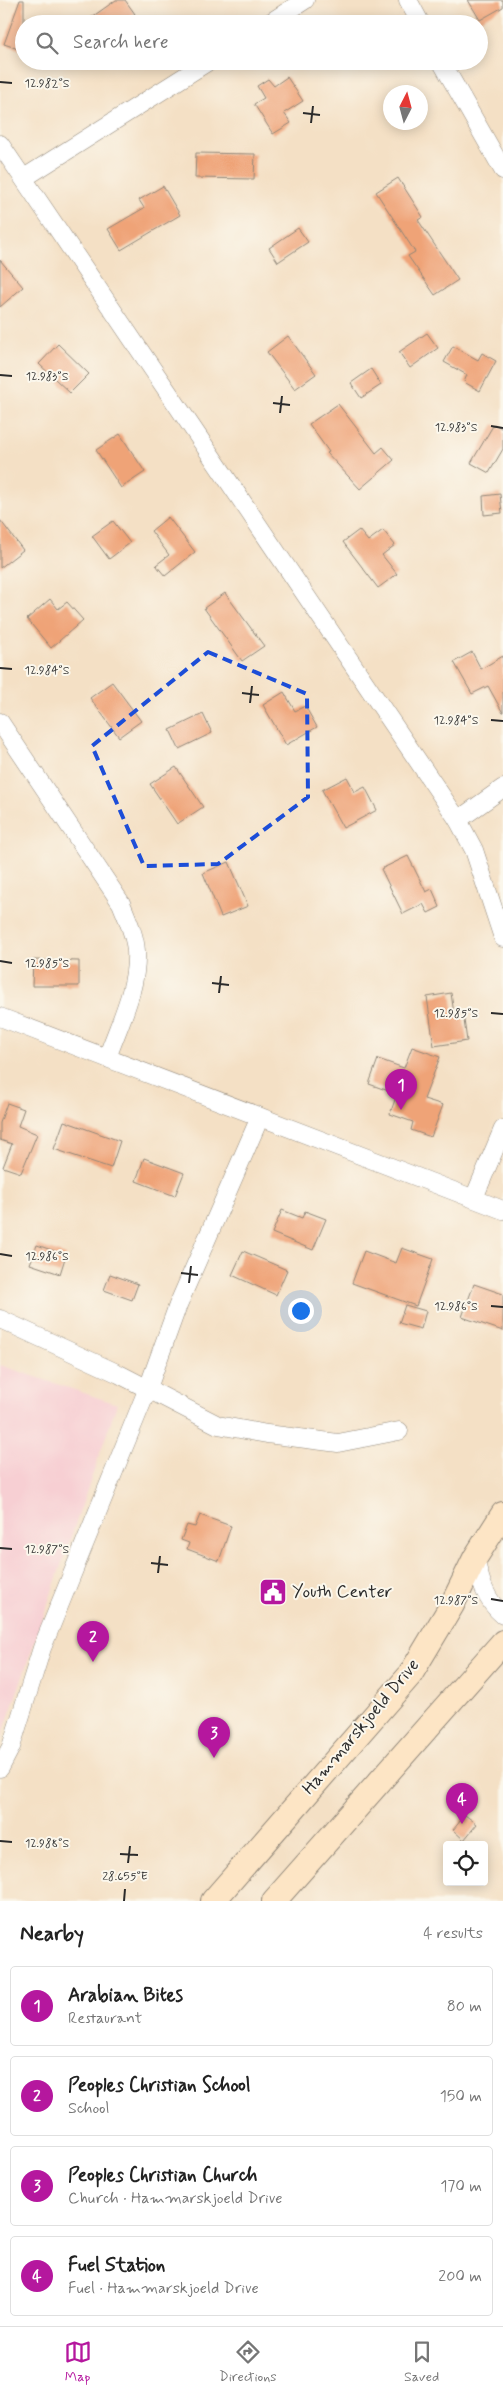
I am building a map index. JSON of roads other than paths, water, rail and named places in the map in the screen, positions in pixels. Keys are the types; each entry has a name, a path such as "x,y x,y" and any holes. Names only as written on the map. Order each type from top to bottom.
{"main road":[{"name":"Hammarskjoeld Drive","path":"213,1901 410,1675 452,1605 474,1558 503,1514"},
{"path":"274,1901 503,1642"}],"street":[{"path":"282,15 305,0"},
{"path":"408,0 416,15"},
{"path":"24,178 195,70"},
{"path":"446,70 503,170"},
{"path":"0,144 458,820 474,850 503,938"},
{"path":"0,722 121,903 130,926 136,949 134,982 107,1058"},
{"path":"458,820 503,788"},
{"path":"0,1017 503,1210"},
{"path":"0,1768 11,1747 42,1648 148,1388 178,1305 260,1117"},
{"path":"474,1198 503,1129"},
{"path":"0,1319 148,1388 218,1425 267,1434 338,1443 399,1431"},
{"path":"474,1558 482,1587 495,1608 503,1616"}],"place":[{"name":"Arabian Bites","path":"401,1110"},
{"name":"Youth Center","path":"273,1592"},
{"name":"Peoples Christian School","path":"93,1662"},
{"name":"Peoples Christian Church","path":"214,1758"},
{"name":"Fuel Station","path":"462,1824"}]}
